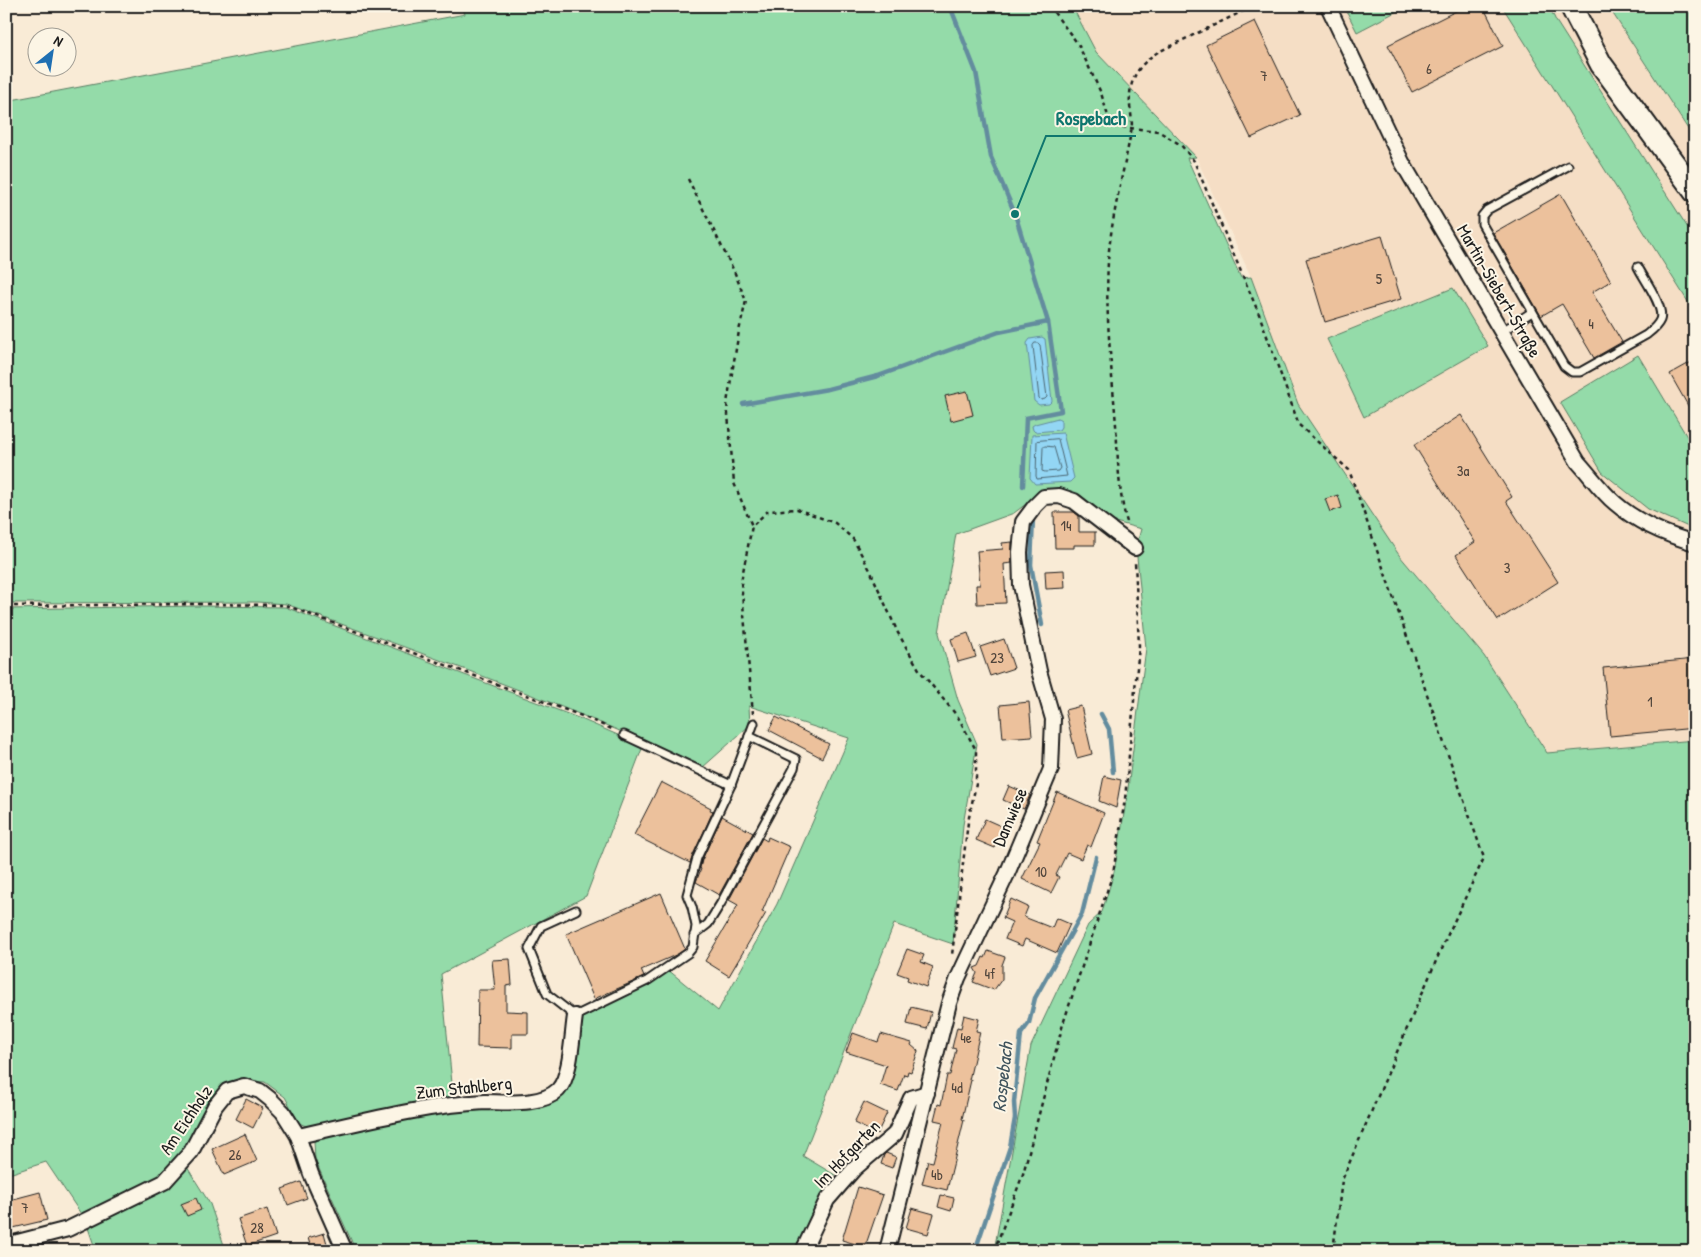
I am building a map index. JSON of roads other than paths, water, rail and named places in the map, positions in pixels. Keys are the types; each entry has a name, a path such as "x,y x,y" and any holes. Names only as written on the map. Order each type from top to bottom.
{"main road":[{"path":"1570,6 1601,64 1695,192"}],"street":[{"name":"Martin-Siebert-Straße","path":"1328,6 1402,162 1578,462 1614,502 1640,521 1673,537 1695,543"},
{"name":"Damwiese","path":"887,1251 949,1003 958,978 1007,874 1051,769 1053,719 1039,671 1021,585 1020,552 1023,522 1044,497 1059,496 1074,501 1134,548"},
{"name":"Zum Stahlberg","path":"298,1136 383,1117 466,1103 540,1100 558,1089 566,1074 575,1016"},
{"name":"Am Eichholz","path":"6,1245 68,1229 164,1182 191,1152 215,1106 227,1091 244,1086 260,1091 283,1112 298,1136 310,1174 345,1251"},
{"name":"Im Hofgarten","path":"803,1251 827,1200 854,1169 894,1134 910,1098 927,1093"}],"lane":[{"path":"1568,166 1487,210 1482,216 1482,224 1564,366 1572,372 1580,372 1646,335 1660,320 1660,307 1638,267"},
{"path":"1501,332 1532,312"},
{"path":"576,910 541,926 529,950 547,994 575,1016 647,981 688,953 693,947 696,926 687,895 697,858 731,785 754,722"},
{"path":"624,735 731,785"},
{"path":"694,935 708,924 722,902 794,768 796,759 749,736"}],"water":[{"path":"1042,337 1045,339 1052,401 1049,404 1039,405 1034,401 1027,343 1030,339"},
{"path":"1058,418 1061,420 1059,430 1035,432 1033,430 1032,426 1035,424"},
{"path":"1063,433 1074,478 1070,482 1035,484 1030,478 1032,435"}],"waterway":[{"name":"Rospebach","path":"950,6 976,72 991,157 1015,214 1048,322 1061,411 1026,418 1023,486"},
{"path":"743,404 828,389 878,376 999,332 1048,322"},
{"name":"Rospebach","path":"1033,518 1031,565 1042,625"},
{"name":"Rospebach","path":"1101,714 1109,729 1113,772"},
{"name":"Rospebach","path":"975,1251 1010,1147 1015,1118 1014,1102 1021,1034 1029,1023 1035,998 1082,914 1096,857"}],"place":[{"name":"Rospebach","path":"1015,214"}]}
